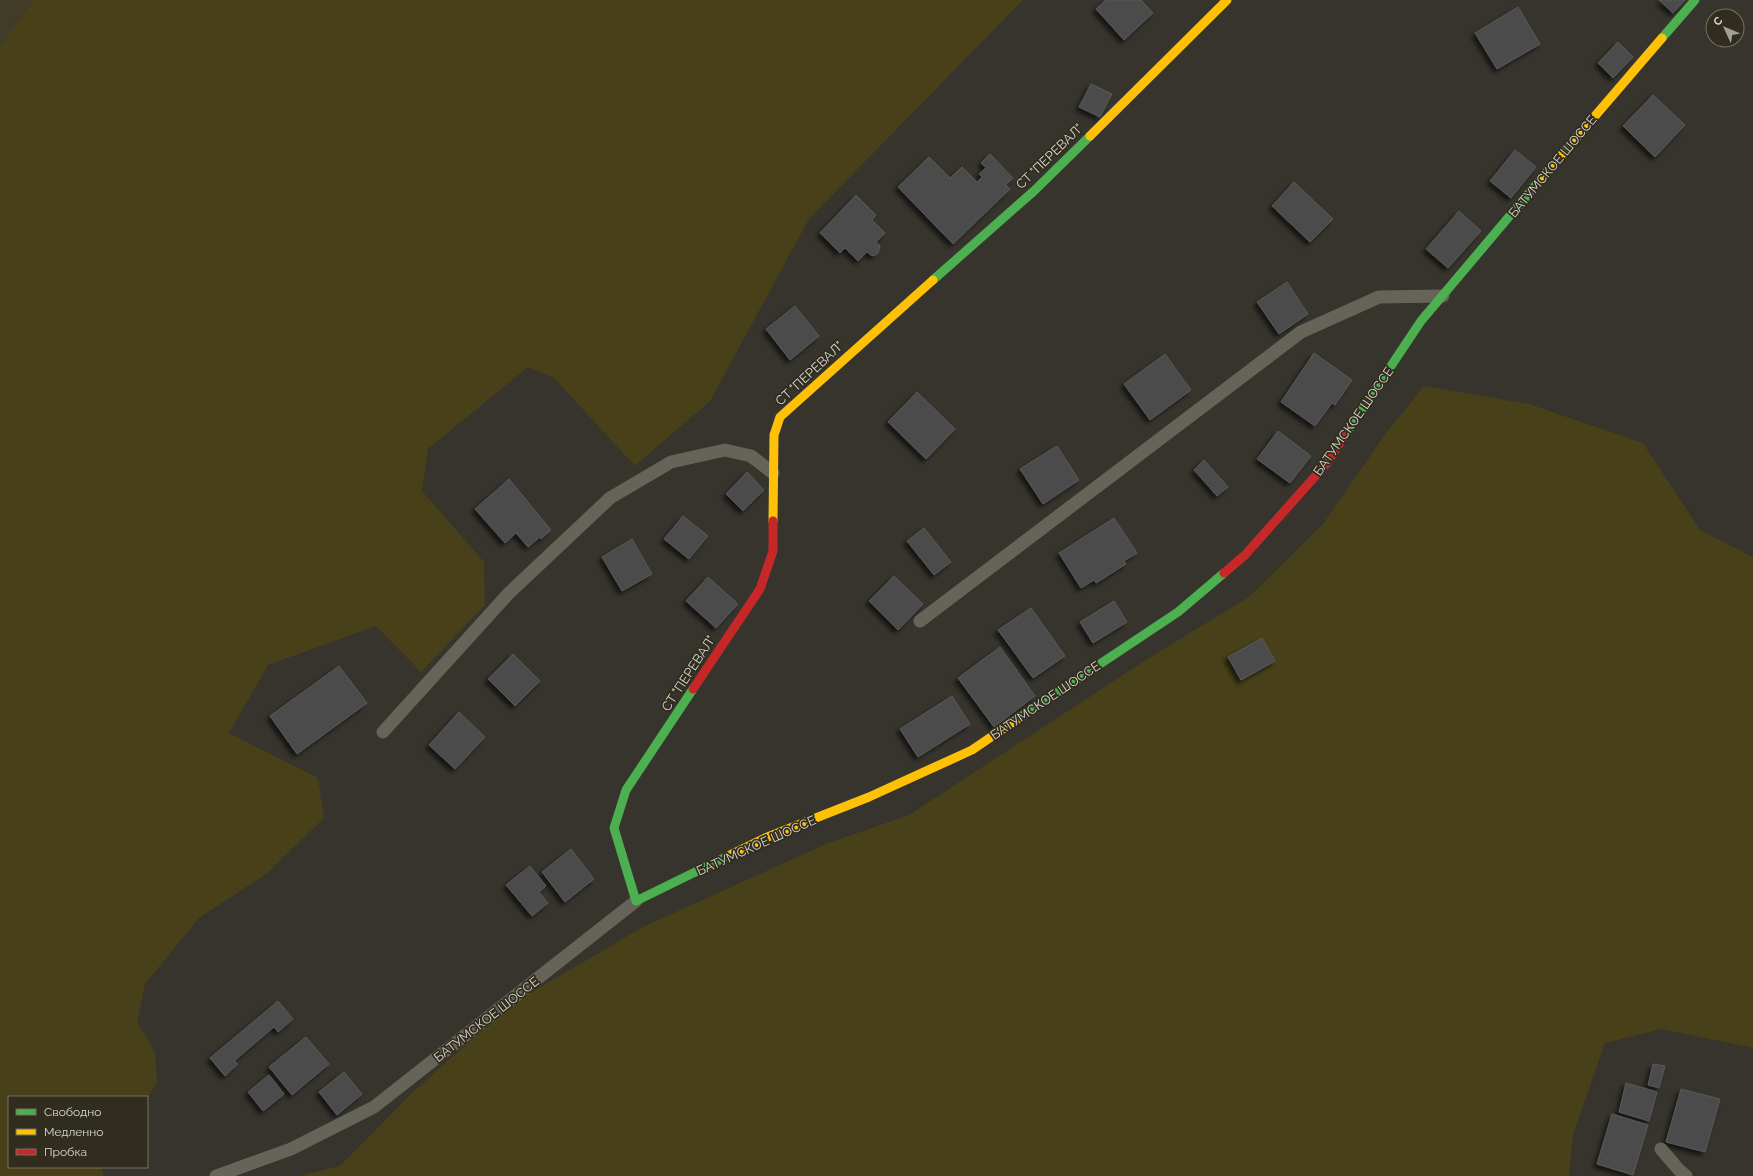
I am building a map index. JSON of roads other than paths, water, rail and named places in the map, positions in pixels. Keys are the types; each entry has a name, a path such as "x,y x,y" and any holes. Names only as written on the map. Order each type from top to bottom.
{"street":[{"name":"СТ \"ПЕРЕВАЛ\"","path":"636,901 614,828 626,790 760,589 773,551 774,435 780,417 795,402 1034,191 1227,0"},
{"name":"БАТУМСКОЕ ШОССЕ","path":"636,901 765,838 869,797 972,750 1178,612 1245,555 1327,463 1422,321 1558,159 1695,0"}],"lane":[{"path":"920,621 1301,332 1378,297 1443,296"},
{"path":"383,732 508,594 610,498 671,462 725,450 751,456 773,473"},
{"name":"БАТУМСКОЕ ШОССЕ","path":"216,1176 291,1149 374,1107 636,901"},
{"path":"1661,1149 1686,1176"}]}
